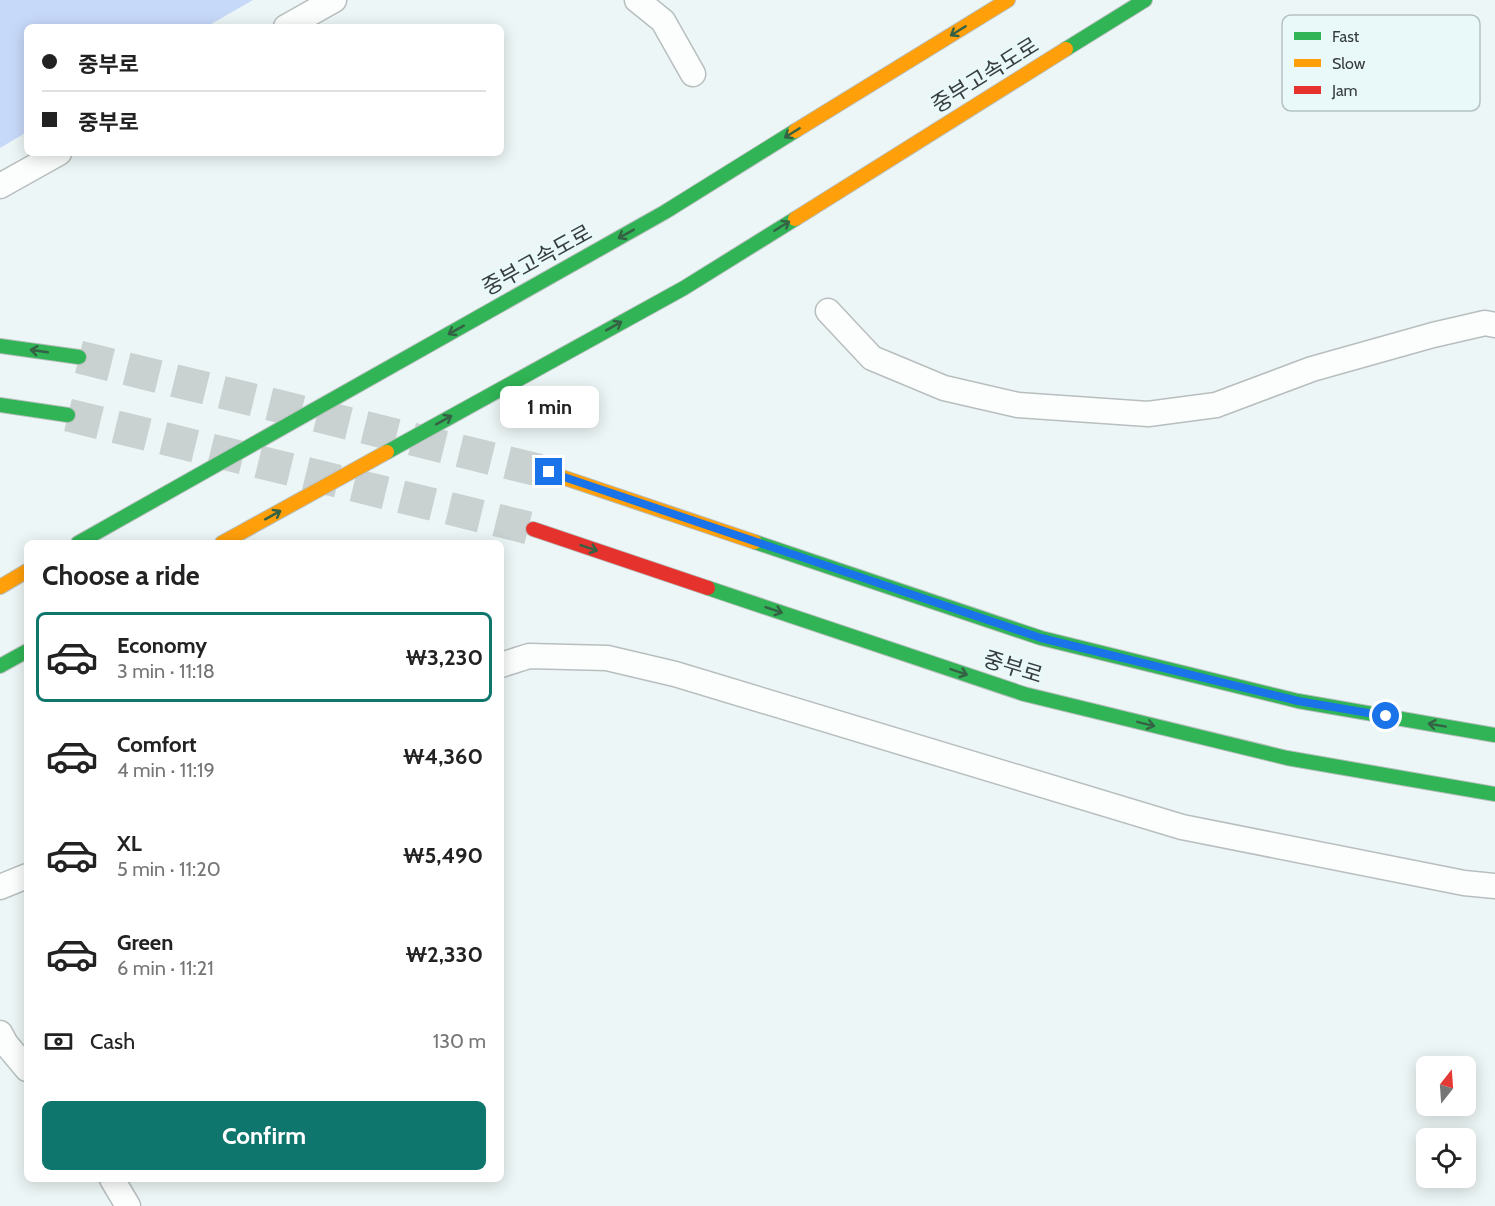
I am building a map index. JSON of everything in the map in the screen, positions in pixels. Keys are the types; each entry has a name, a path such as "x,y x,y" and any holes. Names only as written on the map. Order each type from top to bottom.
{"main road":[{"name":"중부고속도로","path":"83,540 665,212 1008,0"},
{"name":"중부고속도로","path":"227,540 684,288 1145,0"},
{"path":"0,346 79,357"},
{"path":"0,405 68,415"},
{"name":"중부로","path":"549,472 1041,638 1298,701 1495,735"},
{"name":"중부로","path":"533,529 1024,694 1287,758 1495,794"},
{"path":"0,587 24,574"},
{"path":"0,666 24,653"}],"lane":[{"path":"291,24 334,0"},
{"path":"637,0 663,21 693,74"},
{"path":"0,186 54,156"},
{"path":"828,311 872,358 944,388 1018,405 1148,414 1216,405 1312,369 1433,335 1485,323 1495,325"},
{"path":"504,664 529,657 607,658 675,674 1182,827 1453,880 1495,886"},
{"path":"0,887 24,877"},
{"path":"0,1033 24,1065"},
{"path":"114,1182 128,1206"}],"water":[{"path":"0,0 253,0 211,24 24,24 24,134 0,148"}],"tunnel":[{"path":"79,357 550,473"},
{"path":"68,415 533,529"}],"traffic: fast":[{"path":"1066,49 1145,0"},
{"path":"83,540 665,212 795,131"},
{"path":"387,452 684,288 795,219"},
{"path":"0,346 79,357"},
{"path":"0,405 68,415"},
{"path":"755,542 1041,638 1298,701 1495,735"},
{"path":"708,588 1024,694 1287,758 1495,794"},
{"path":"0,666 24,653"}],"traffic: slow":[{"path":"795,131 1008,0"},
{"path":"795,219 1066,49"},
{"path":"227,540 387,452"},
{"path":"550,473 755,542"},
{"path":"0,587 24,573"}],"traffic: jam":[{"path":"533,529 708,588"}],"route":[{"path":"549,472 1041,638 1298,701 1386,716"}]}
